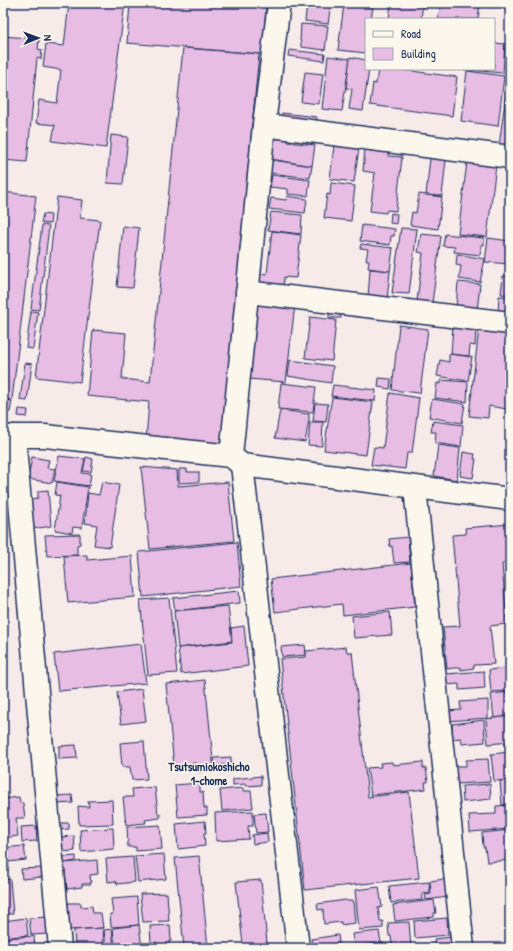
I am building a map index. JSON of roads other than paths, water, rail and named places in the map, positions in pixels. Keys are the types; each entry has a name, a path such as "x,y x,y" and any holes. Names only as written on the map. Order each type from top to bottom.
{"street":[{"path":"279,3 264,125 247,292 237,461 298,948"},
{"path":"264,125 510,157"},
{"path":"247,292 510,323"},
{"path":"60,948 8,437 45,436 237,461 415,488 510,499"},
{"path":"415,488 463,948"}],"district":[{"name":"Tsutsumiokoshicho 1-chome","path":"209,773"}]}
